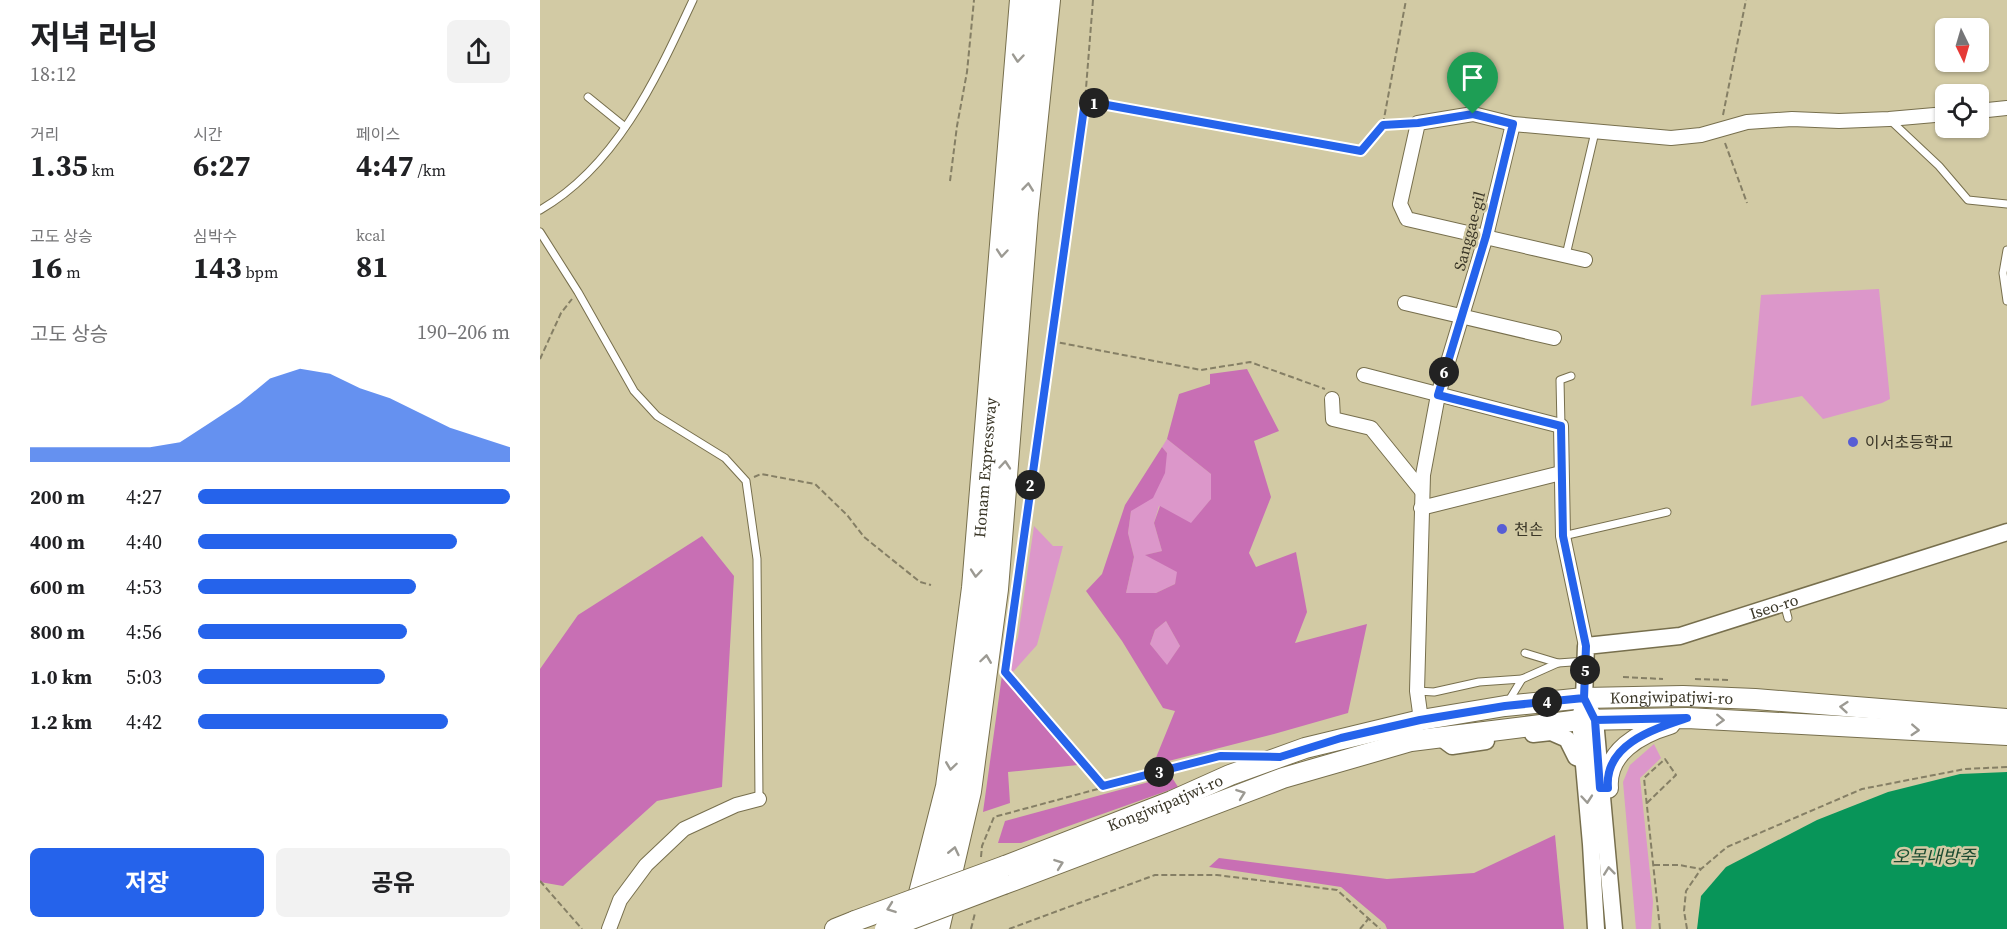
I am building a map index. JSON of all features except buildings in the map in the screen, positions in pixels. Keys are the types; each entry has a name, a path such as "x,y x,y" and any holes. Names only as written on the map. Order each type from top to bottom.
{"highway":[{"name":"Honam Expressway","path":"913,929 949,787 975,588 1023,0"},
{"name":"Honam Expressway","path":"936,929 968,791 995,589 1025,213 1047,0"}],"main road":[{"name":"Kongjwipatjwi-ro","path":"885,929 1230,775 1341,738 1420,720 1505,706 1584,698 1693,696 2007,719"},
{"name":"Kongjwipatjwi-ro","path":"835,929 1005,875 1114,844 1283,778 1411,741 1588,720 1687,718 2007,735"},
{"path":"1600,788 1608,788 1608,779 1616,756 1638,736 1687,718"}],"street":[{"path":"1989,110 2007,108"},
{"path":"1585,260 1407,219 1400,204 1418,123 1473,114 1513,124 1671,138 1701,135 1747,122 1792,119 1839,121 1935,115"},
{"name":"Sanggae-gil","path":"1420,720 1417,690 1423,475 1438,395 1486,236 1513,124"},
{"path":"1406,303 1554,338"},
{"path":"1364,375 1561,426 1563,536 1586,654 1584,698 1600,788 1614,929"},
{"path":"1332,399 1332,419 1371,428 1422,491"},
{"path":"1421,508 1561,473"},
{"name":"Iseo-ro","path":"1586,654 1680,636 1786,610 1970,548 2007,532"},
{"path":"1588,720 1584,760 1596,929"},
{"path":"1440,737 1452,746 1551,732 1567,739 1576,757 1584,760"},
{"path":"609,929 620,900 646,865 684,829 736,805 759,799"}],"lane":[{"path":"540,210 582,180 618,137 663,64 693,0"},
{"path":"588,97 624,127"},
{"path":"1889,119 1940,166 1968,200 2007,204"},
{"path":"1566,255 1595,132"},
{"path":"540,232 578,292 634,391 657,416 725,458 746,481 757,559 759,799"},
{"path":"2007,250 2003,273 2007,301"},
{"path":"1561,426 1560,380 1571,376"},
{"path":"1563,536 1667,512"},
{"path":"1525,653 1558,663"},
{"path":"1417,690 1434,692 1479,682 1522,679 1558,663 1586,654"},
{"path":"1505,706 1522,679"}],"path":[{"path":"950,181 967,72 974,0"},
{"path":"1093,0 1085,101 1005,672 1103,786"},
{"path":"1085,101 1361,151 1383,125 1406,0"},
{"path":"1746,0 1720,130 1747,203"},
{"path":"1383,125 1418,123"},
{"path":"540,359 561,313 578,292"},
{"path":"1051,341 1201,370 1250,362 1331,391 1332,399"},
{"path":"746,481 761,474 815,484 848,515 864,537 920,582 931,585"},
{"path":"980,867 982,846 994,817 1220,756 1239,756"},
{"path":"1647,803 1676,775 1665,759 1644,778 1660,929"},
{"path":"1687,929 1684,911 1686,891 1701,869 1727,847 1862,789 1965,769 2007,767"},
{"path":"1654,866 1679,865 1701,869"},
{"path":"1009,929 1155,875 1217,875 1337,890 1380,929"},
{"path":"540,881 582,929"},
{"path":"971,929 976,909"},
{"path":"1360,929 1369,918"}],"shaded area":[{"path":"1879,289 1890,399 1823,419 1802,396 1751,406 1761,295"},
{"path":"1247,369 1279,431 1254,441 1271,497 1249,553 1256,567 1296,552 1307,612 1295,643 1367,624 1348,713 1153,765 1175,711 1163,708 1122,641 1086,591 1102,574 1125,505 1162,447 1167,453 1165,473 1153,498 1131,511 1128,533 1134,557 1126,593 1156,593 1175,584 1177,572 1145,555 1162,551 1154,523 1160,506 1191,523 1211,499 1211,474 1167,439 1179,394 1210,384 1210,374","holes":["1166,621 1180,646 1167,665 1150,644 1155,630"]},
{"path":"1167,439 1211,474 1211,499 1191,524 1159,506 1154,523 1162,551 1146,555 1178,572 1175,584 1156,593 1126,593 1134,557 1128,533 1131,511 1167,453 1162,447"},
{"path":"1034,526 1053,546 1063,546 1037,645 1012,673 1009,661 1018,637"},
{"path":"702,536 734,576 722,787 657,801 563,886 540,882 540,669 578,615"},
{"path":"1166,621 1180,646 1167,666 1150,644 1155,630"},
{"path":"1002,675 1078,765 1008,772 1010,803 983,812"},
{"path":"1654,744 1661,758 1640,778 1653,902 1651,929 1636,929 1623,782 1630,765"},
{"path":"1171,776 1178,787 1021,843 998,843 1005,821"},
{"path":"1555,835 1564,929 1387,929 1385,924 1341,887 1209,867 1219,858 1387,879 1474,873"}],"water":[{"name":"오목내방죽","path":"2007,772 2007,929 1697,929 1701,896 1726,867 1817,820 1888,792 1960,774"}],"place":[{"name":"이서초등학교","path":"1853,442"},
{"name":"천손","path":"1502,529"}],"route":[{"path":"1473,114 1418,123 1383,125 1361,151 1085,101 1005,672 1103,786 1220,756 1280,757 1341,738 1420,720 1505,706 1584,698 1595,720 1600,788 1608,788 1608,779 1616,756 1638,736 1687,718 1595,720 1584,698 1586,646 1563,536 1561,426 1438,395 1486,236 1513,124 1473,114"}]}
